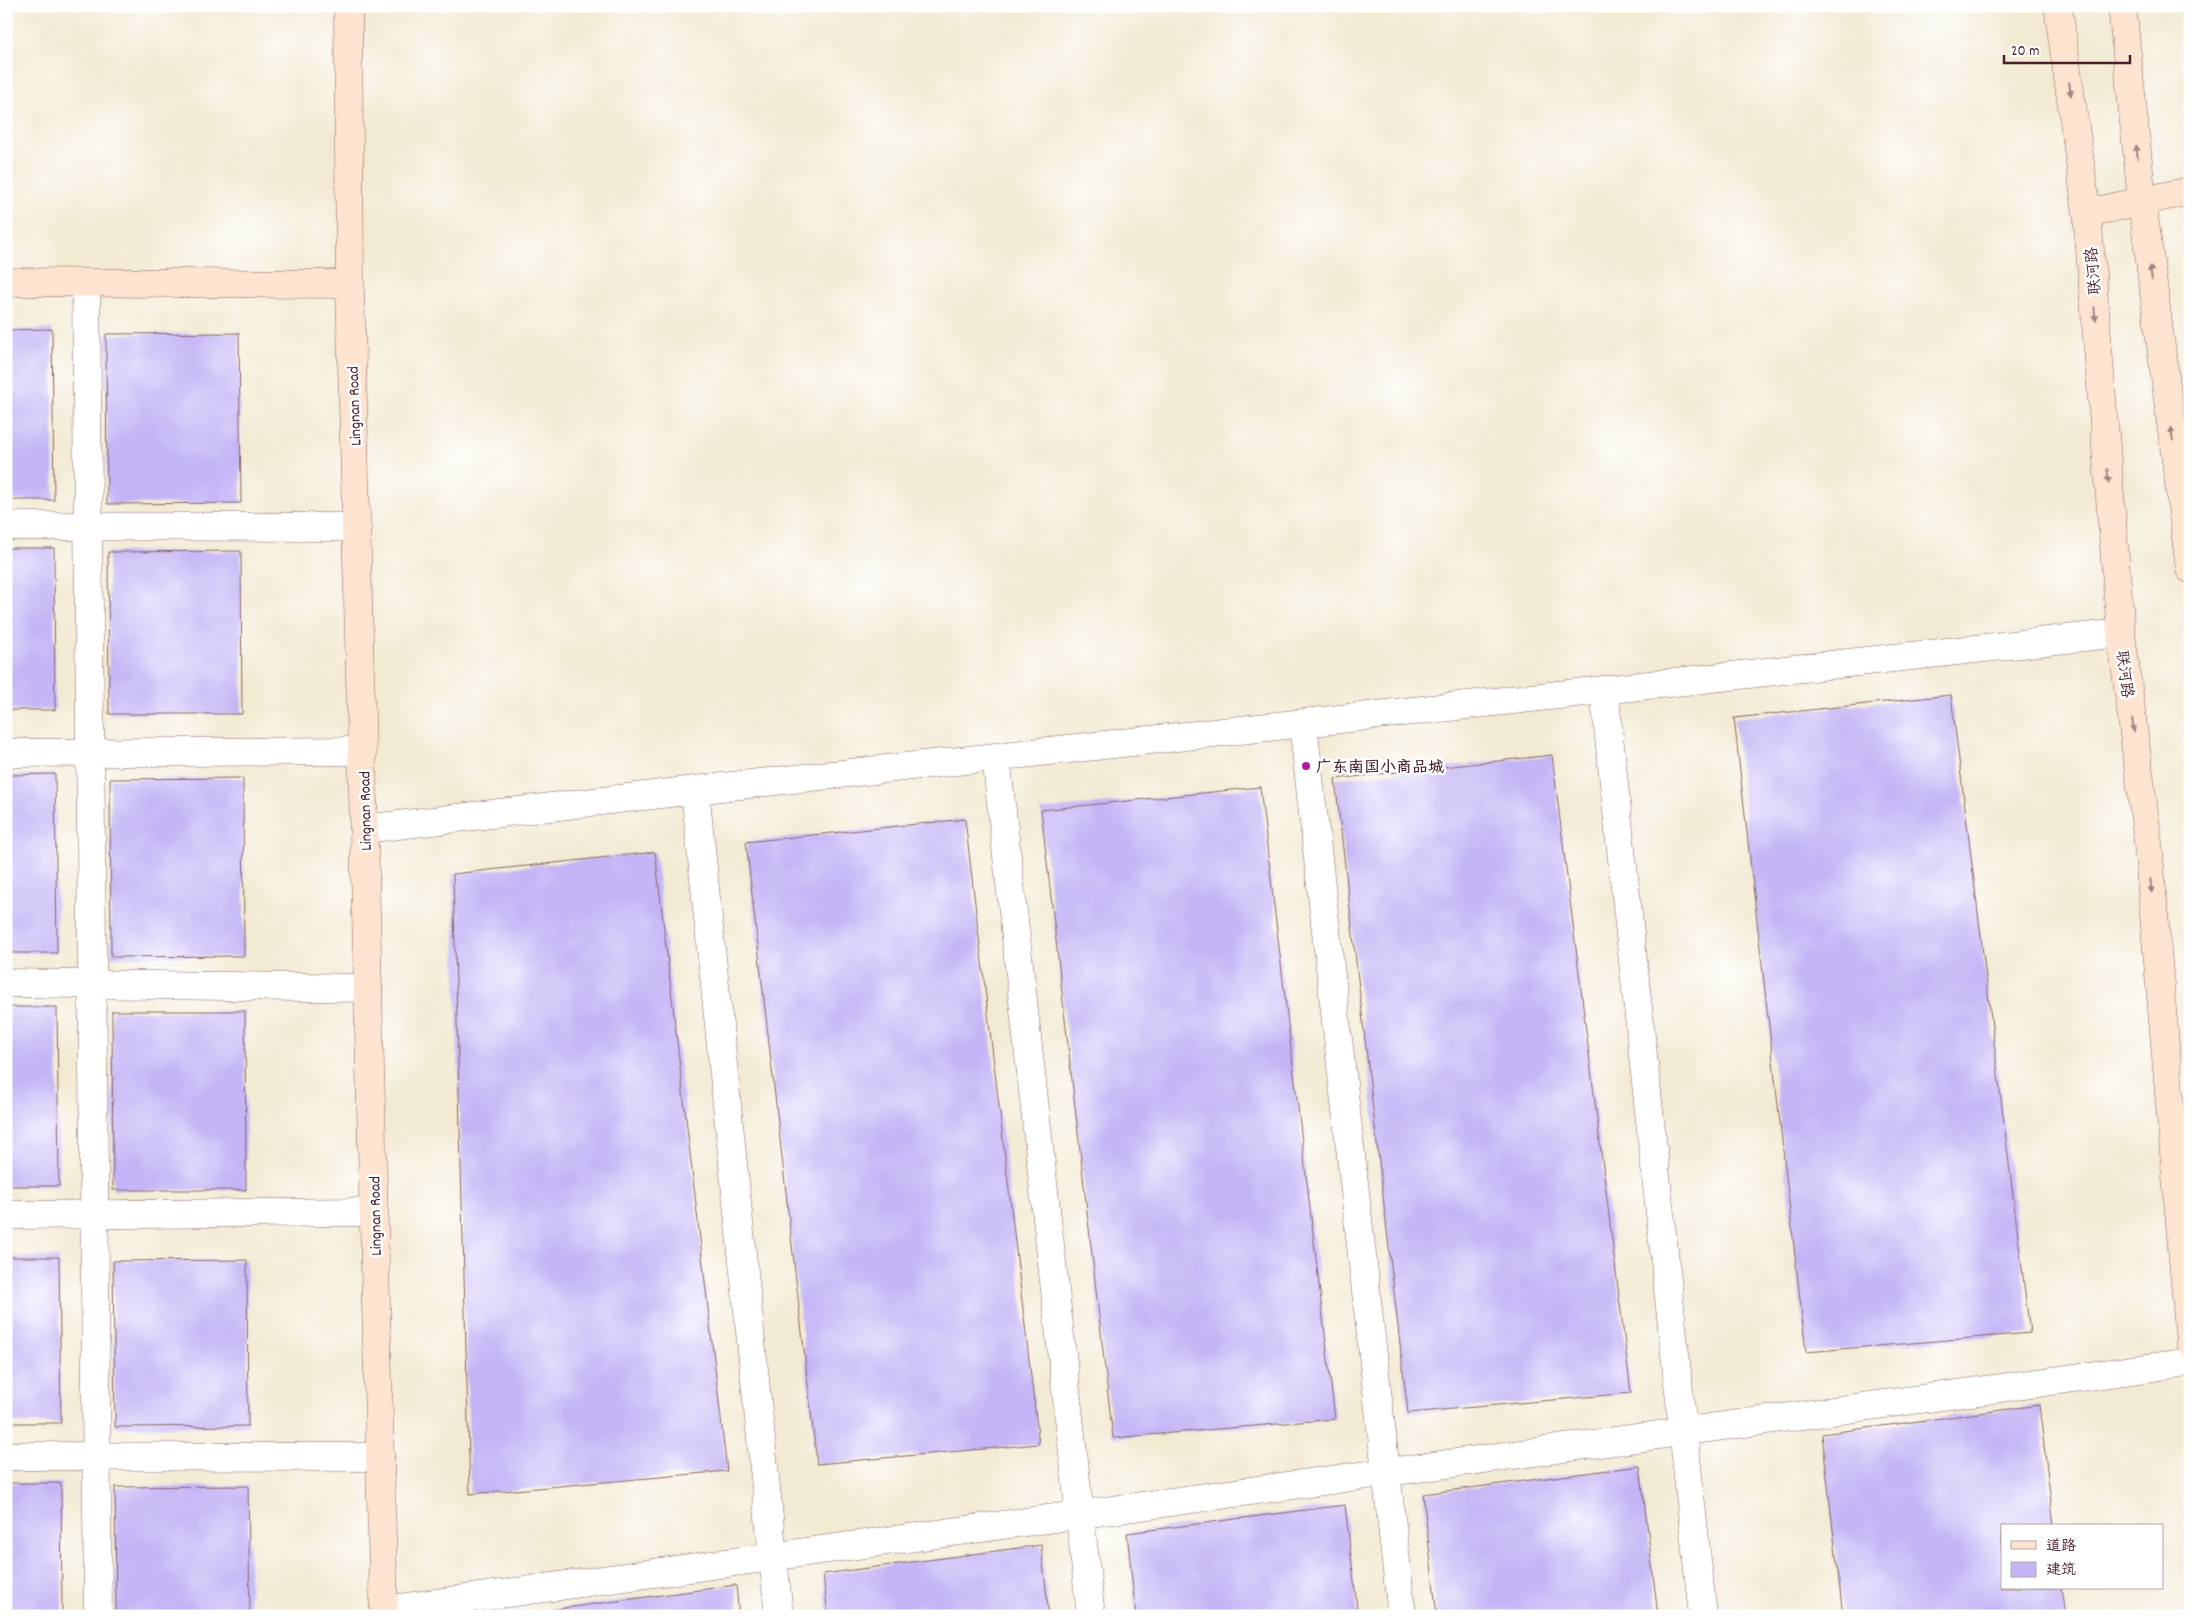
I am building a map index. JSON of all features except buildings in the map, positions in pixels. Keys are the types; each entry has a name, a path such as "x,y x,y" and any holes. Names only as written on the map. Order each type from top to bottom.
{"street":[{"name":"Lingnan Road","path":"348,6 350,284 384,1613"},
{"name":"联河路","path":"2058,6 2087,213 2121,633 2148,843 2190,1342"},
{"path":"2122,6 2142,200 2190,569"},
{"path":"2087,213 2190,191"},
{"path":"6,282 350,284"},
{"path":"86,283 98,1616"},
{"path":"6,526 357,527"},
{"path":"364,829 695,790 2121,633"},
{"path":"1604,690 1703,1616"},
{"path":"1303,723 1402,1616"},
{"path":"6,753 362,751"},
{"path":"996,757 1092,1616"},
{"path":"695,790 779,1616"},
{"path":"6,983 368,988"},
{"path":"6,1215 374,1212"},
{"path":"384,1613 773,1556 2190,1362"},
{"path":"6,1456 380,1457"}],"place":[{"name":"广东南国小商品城","path":"1306,766"}]}
